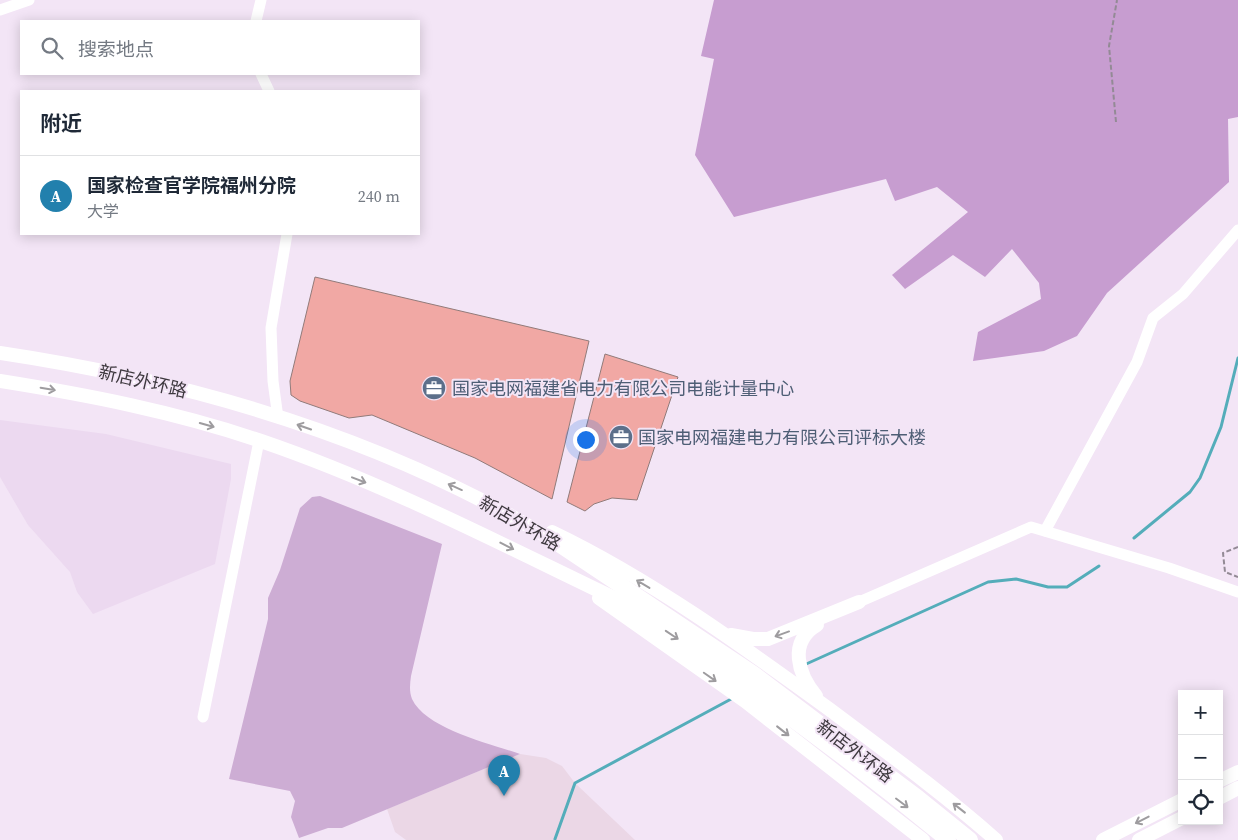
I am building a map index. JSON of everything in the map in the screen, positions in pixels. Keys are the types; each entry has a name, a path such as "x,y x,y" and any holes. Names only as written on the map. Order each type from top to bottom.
{"highway":[{"name":"新店外环路","path":"559,544 755,675 918,798 970,840"},
{"name":"新店外环路","path":"616,599 758,694 910,808 948,840"}],"main road":[{"name":"新店外环路","path":"0,353 144,380 278,418 394,461 513,516 559,544"},
{"name":"新店外环路","path":"0,381 121,402 259,441 432,510 616,599"},
{"path":"513,516 589,550 720,632 826,707 962,811 996,840"},
{"path":"570,578 745,701 923,840"},
{"path":"720,632 745,638 768,639 860,602"},
{"path":"826,707 812,690 802,673 798,658 801,639 809,630 849,610 860,602"},
{"path":"1221,780 1238,772"},
{"path":"1223,796 1238,788"},
{"path":"1103,840 1178,802"},
{"path":"1139,840 1178,820"}],"street":[{"path":"0,10 29,0"},
{"path":"256,20 261,0"},
{"path":"261,75 269,90"},
{"path":"1045,531 1137,362 1154,318 1183,294 1238,230"},
{"path":"278,418 273,381 271,328 287,235"},
{"path":"203,717 259,441"},
{"path":"860,602 1031,527 1169,568 1238,592"}],"path":[{"path":"1116,122 1109,46 1117,0"},
{"path":"1238,547 1223,553 1225,572 1238,577"}],"shaded area":[{"path":"714,0 1238,0 1238,117 1228,119 1229,182 1107,293 1077,336 1044,351 973,361 978,332 1041,299 1039,283 1012,249 985,277 953,255 905,289 892,275 968,212 937,187 895,201 886,179 734,217 695,155 714,59 701,56"},
{"path":"0,420 106,434 231,464 231,479 215,564 93,614 77,592 70,572 28,525 0,477"},
{"path":"320,496 442,544 411,676 410,690 412,699 419,710 445,727 460,734 520,754 342,828 328,828 299,838 291,817 295,801 290,791 229,779 268,619 268,598 280,570 300,508 312,497"},
{"path":"520,754 546,758 562,766 575,783 635,840 406,840 395,832 387,809"}],"building":[{"name":"国家电网福建省电力有限公司电能计量中心","path":"315,277 589,341 552,499 475,458 372,415 349,418 300,401 291,395 290,381"},
{"name":"国家电网福建电力有限公司评标大楼","path":"605,354 678,377 637,500 612,498 594,504 585,511 567,502"}],"waterway":[{"path":"1134,538 1190,492 1200,478 1221,427 1238,358"},
{"path":"804,665 988,582 1016,579 1048,587 1067,587 1099,566"},
{"path":"555,839 575,783 733,698"}],"place":[{"name":"国家电网福建省电力有限公司电能计量中心","path":"434,388"},
{"name":"国家电网福建电力有限公司评标大楼","path":"621,437"},
{"name":"国家检查官学院福州分院","path":"504,796"}]}
